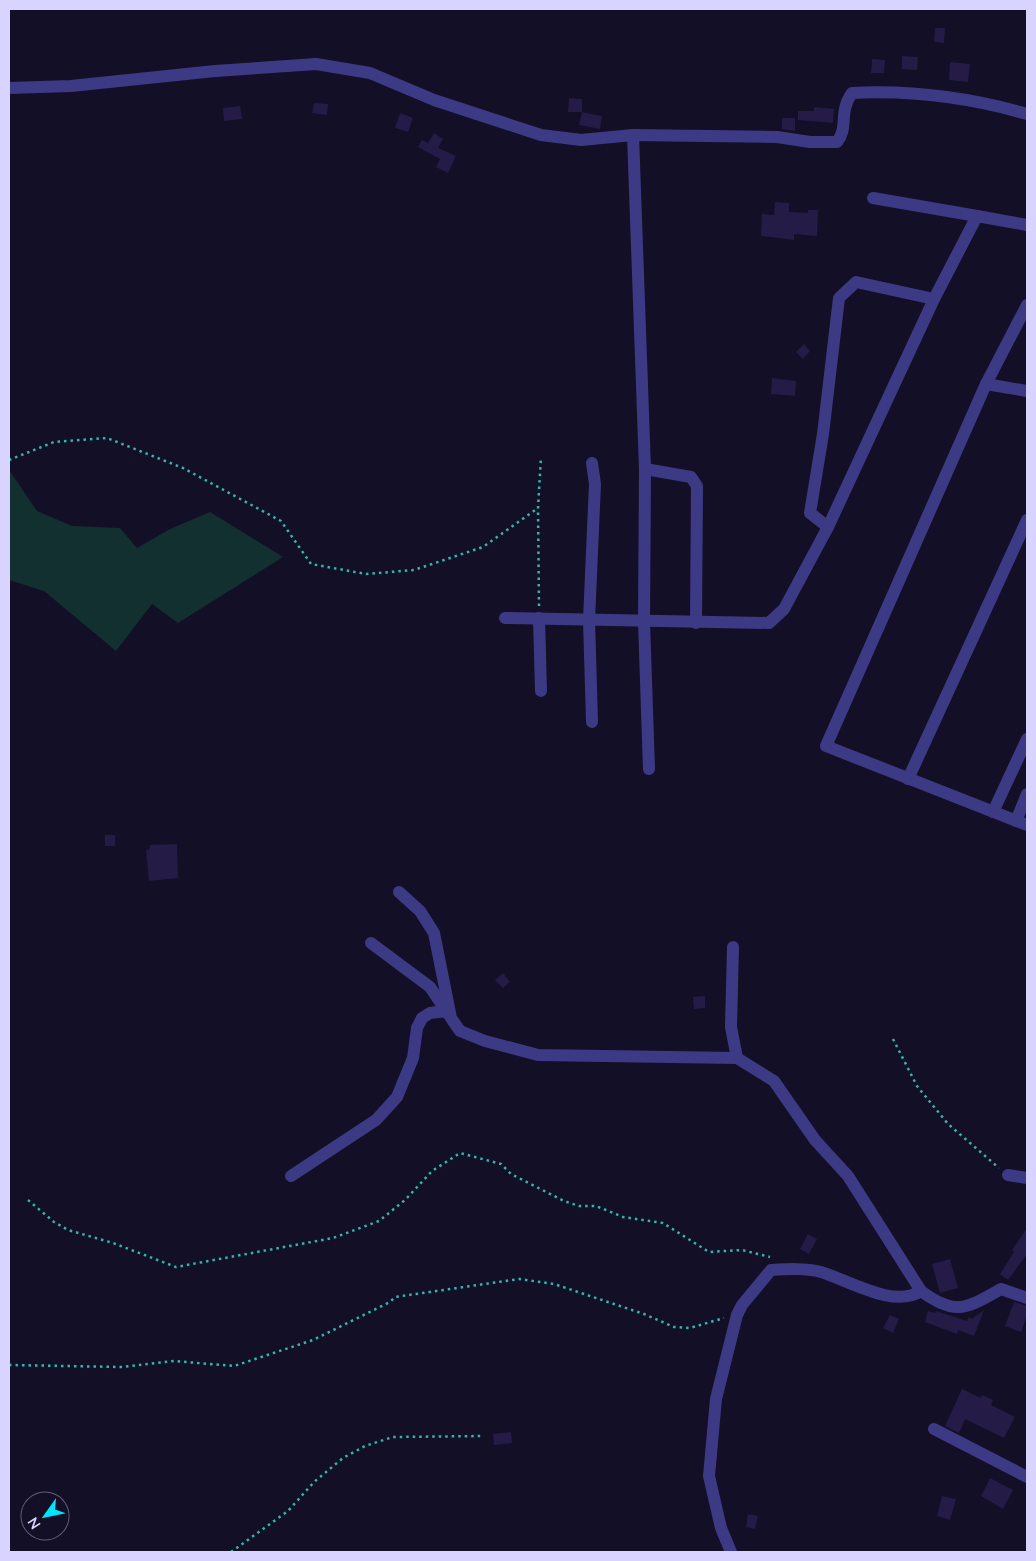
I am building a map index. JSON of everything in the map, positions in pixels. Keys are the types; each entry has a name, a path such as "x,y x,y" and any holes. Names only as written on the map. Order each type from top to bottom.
{"street":[{"path":"9,88 71,86 215,71 316,64 370,73 434,100 541,135 581,140 633,135 777,137 810,142 838,142 842,136 844,105 852,93 944,97 1027,114"},
{"path":"633,135 644,469 644,622 649,769"},
{"path":"873,198 1027,225"},
{"path":"505,618 769,623 784,609 828,526 934,299 977,216"},
{"path":"828,526 810,513 823,434 839,298 856,282 934,299"},
{"path":"1027,305 986,384 826,746 1021,823 1027,794"},
{"path":"986,384 1027,391"},
{"path":"592,463 595,484 589,620 592,722"},
{"path":"644,469 691,477 697,486 696,623"},
{"path":"908,779 1027,520"},
{"path":"539,618 541,692"},
{"path":"993,812 1027,739"},
{"path":"400,892 420,911 434,933 449,1015"},
{"path":"371,943 430,987 460,1031 485,1041 538,1055 736,1058 774,1081 815,1140 848,1176 921,1292 937,1303 962,1309 1001,1289 1027,1298"},
{"path":"733,947 731,1027 736,1058"},
{"path":"291,1176 376,1120 397,1097 413,1058 417,1028 422,1018 430,1013 449,1015"},
{"path":"1008,1175 1027,1178"},
{"path":"731,1552 721,1528 709,1476 716,1399 737,1315 742,1305 771,1270 794,1268 821,1272 863,1290 914,1296 921,1292"},
{"path":"934,1429 1027,1477"}],"path":[{"path":"9,460 54,442 106,438 183,468 282,521 311,564 366,574 414,570 483,547 538,508"},
{"path":"539,618 538,508 541,457"},
{"path":"893,1038 917,1086 948,1124 1008,1175"},
{"path":"28,1200 54,1222 68,1230 113,1243 176,1267 333,1238 379,1221 405,1200 432,1171 460,1153 501,1164 511,1174 564,1201 579,1206 596,1206 623,1217 663,1223 709,1252 742,1250 767,1256 794,1268"},
{"path":"9,1366 122,1367 174,1362 234,1366 313,1340 390,1302 395,1297 519,1279 554,1284 644,1314 674,1327 690,1328 737,1315"},
{"path":"231,1552 288,1511 314,1482 343,1458 365,1446 393,1437 483,1436"}],"green space":[{"path":"9,470 37,511 72,526 120,528 137,548 170,529 210,512 283,557 178,623 152,604 116,651 44,591 9,580"}],"building":[{"path":"935,28 945,28 944,43 934,42"},
{"path":"902,56 918,57 917,70 902,69"},
{"path":"872,59 885,60 884,73 871,73"},
{"path":"950,62 970,64 968,82 949,80"},
{"path":"569,98 582,99 582,112 568,112"},
{"path":"314,103 328,104 327,115 312,113"},
{"path":"240,106 242,119 224,121 223,108"},
{"path":"814,107 834,109 833,123 798,120 798,111 814,111"},
{"path":"582,112 602,116 600,129 579,125"},
{"path":"400,113 413,118 408,132 395,128"},
{"path":"782,118 795,118 795,131 782,129"},
{"path":"434,133 443,139 438,148 456,156 448,173 436,167 440,159 418,147 422,140 428,143"},
{"path":"775,202 789,203 789,212 808,213 808,210 818,210 817,236 794,234 794,240 761,236 762,214 774,215"},
{"path":"804,344 810,351 803,359 796,352"},
{"path":"772,378 796,381 795,396 771,394"},
{"path":"105,835 115,835 115,846 105,846"},
{"path":"177,844 178,878 149,881 146,850 149,850 150,845"},
{"path":"503,973 510,982 503,988 495,980"},
{"path":"705,996 705,1008 694,1009 693,997"},
{"path":"1027,1228 1027,1254 1008,1280 1000,1274 1014,1252 1012,1250"},
{"path":"808,1234 817,1239 809,1254 800,1249"},
{"path":"950,1259 958,1288 940,1293 932,1264"},
{"path":"1014,1302 1027,1306 1027,1315 1021,1332 1005,1326"},
{"path":"984,1310 974,1336 958,1330 957,1334 925,1322 928,1311 935,1313 936,1311 967,1321 969,1317 972,1319"},
{"path":"890,1315 899,1319 893,1333 883,1328"},
{"path":"962,1389 981,1398 982,1395 993,1400 991,1405 1015,1417 1004,1438 965,1419 959,1433 945,1426"},
{"path":"511,1432 512,1443 494,1445 493,1434"},
{"path":"990,1478 1013,1490 1003,1509 981,1496"},
{"path":"942,1496 956,1499 950,1520 937,1516"},
{"path":"748,1514 758,1516 755,1529 746,1527"}]}
